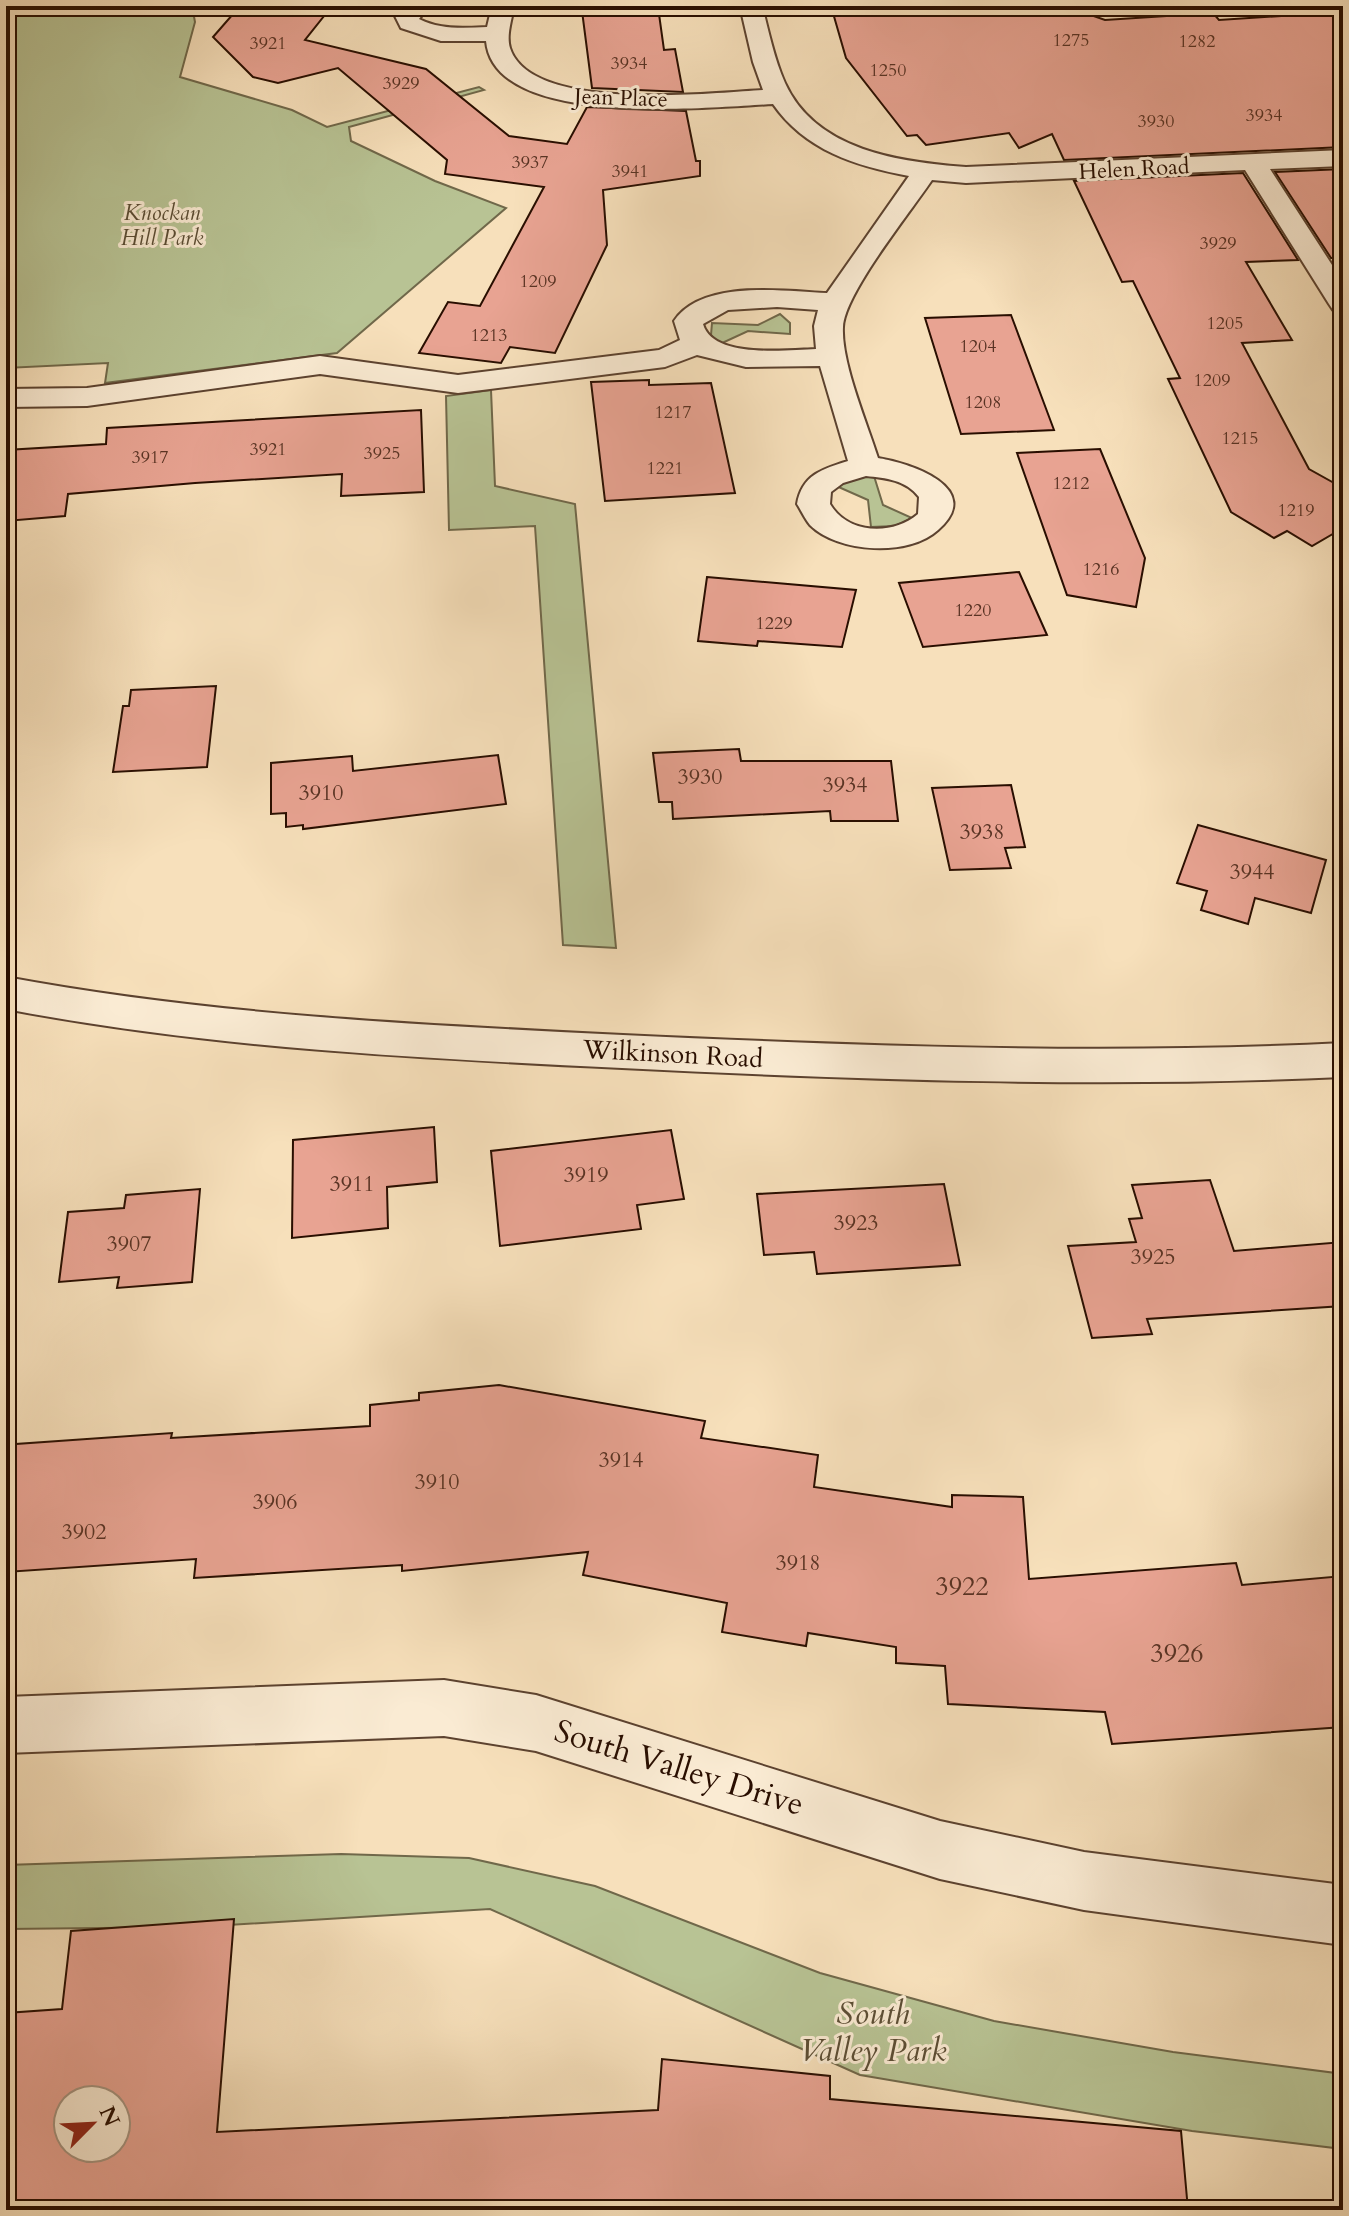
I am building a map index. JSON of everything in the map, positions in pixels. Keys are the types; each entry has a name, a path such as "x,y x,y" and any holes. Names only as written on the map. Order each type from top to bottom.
{"street":[{"path":"418,6 407,16 409,23 420,30 450,35 499,34"},
{"name":"Jean Place","path":"503,6 497,47 512,71 534,85 564,96 610,101 779,96"},
{"name":"Helen Road","path":"751,6 770,78 794,117 814,134 842,149 924,173 1013,175 1343,158"},
{"path":"1253,162 1343,304"},
{"path":"865,466 832,357 828,326 835,302 924,173"},
{"path":"832,357 730,357 696,344 687,332 688,321 704,307 733,299 835,302"},
{"path":"6,398 87,397 320,365 347,366 430,385 458,384 665,358 696,344"},
{"name":"Wilkinson Road","path":"6,993 234,1029 875,1065 1081,1068 1343,1060"},
{"name":"South Valley Drive","path":"6,1725 444,1708 536,1723 940,1850 1084,1881 1343,1915"}],"green space":[{"name":"Knockan Hill Park","path":"6,6 192,6 195,22 180,77 292,110 327,127 479,87 484,90 349,127 351,141 435,181 506,208 337,353 105,383 108,363 6,368"},
{"path":"780,314 790,323 790,334 748,331 720,344 711,335 712,323 758,325"},
{"path":"491,390 495,486 575,504 616,948 563,945 535,526 449,530 446,396"},
{"path":"874,476 883,505 912,518 895,526 871,527 868,500 834,485 851,478"},
{"name":"South Valley Park","path":"341,1854 469,1858 595,1886 820,1973 994,2021 1173,2052 1343,2074 1343,2149 1192,2131 860,2075 490,1909 196,1927 6,1929 6,1865"}],"building":[{"path":"240,6 332,6 305,40 426,69 509,136 567,144 587,107 686,111 696,161 700,161 700,176 603,190 607,245 555,353 510,347 501,363 419,353 448,302 480,306 544,187 445,174 447,160 338,68 278,83 253,77 213,37"},
{"path":"831,6 1065,6 1105,20 1213,13 1219,20 1343,12 1343,147 1064,160 1052,134 1019,148 1009,133 926,145 917,135 907,136 846,58"},
{"path":"637,10 638,14 659,14 664,50 675,49 683,92 592,88 582,11"},
{"path":"1343,169 1343,258 1331,258 1275,172"},
{"path":"1243,173 1298,260 1246,262 1292,340 1242,343 1309,469 1343,488 1343,528 1312,546 1287,531 1274,538 1231,512 1168,379 1180,378 1133,281 1122,282 1074,181"},
{"path":"1011,315 1054,430 961,434 925,318"},
{"path":"649,380 649,385 711,383 735,493 605,501 591,382"},
{"path":"421,410 424,492 341,496 342,474 195,483 68,494 65,516 6,521 6,450 106,444 107,428"},
{"path":"1100,449 1145,558 1136,607 1067,595 1017,453"},
{"path":"1019,572 1047,635 923,647 899,583"},
{"path":"707,577 856,590 842,647 758,641 757,646 698,641"},
{"path":"216,686 207,767 113,772 123,706 129,706 131,690"},
{"path":"739,749 741,761 891,761 898,821 831,821 830,811 673,819 672,802 659,802 653,753"},
{"path":"498,755 506,804 303,829 303,825 286,827 286,813 271,814 271,763 352,756 353,771"},
{"path":"1011,785 1025,847 1005,848 1011,868 950,870 932,788"},
{"path":"1198,825 1326,860 1311,913 1255,898 1248,924 1201,910 1207,891 1177,883"},
{"path":"434,1127 437,1182 387,1187 388,1228 292,1238 293,1140"},
{"path":"671,1130 684,1199 637,1205 641,1229 500,1246 491,1151"},
{"path":"1210,1180 1234,1251 1343,1242 1343,1306 1147,1319 1152,1334 1092,1338 1068,1246 1136,1242 1129,1219 1142,1218 1132,1185"},
{"path":"944,1184 960,1265 817,1274 814,1252 764,1255 757,1194"},
{"path":"200,1189 192,1282 117,1288 119,1277 59,1282 68,1212 124,1208 126,1195"},
{"path":"499,1385 705,1421 701,1438 818,1455 814,1487 952,1507 952,1495 1023,1497 1029,1579 1236,1563 1242,1585 1343,1576 1343,1727 1112,1744 1105,1712 948,1704 945,1666 896,1663 896,1647 808,1633 806,1646 722,1632 727,1603 583,1575 588,1552 402,1571 402,1565 194,1578 196,1559 6,1572 6,1502 16,1444 172,1433 171,1438 370,1426 370,1405 419,1400 419,1393"},
{"path":"234,1919 217,2132 658,2110 662,2059 830,2076 830,2099 1181,2131 1188,2210 6,2210 6,2013 62,2009 71,1931"}]}
